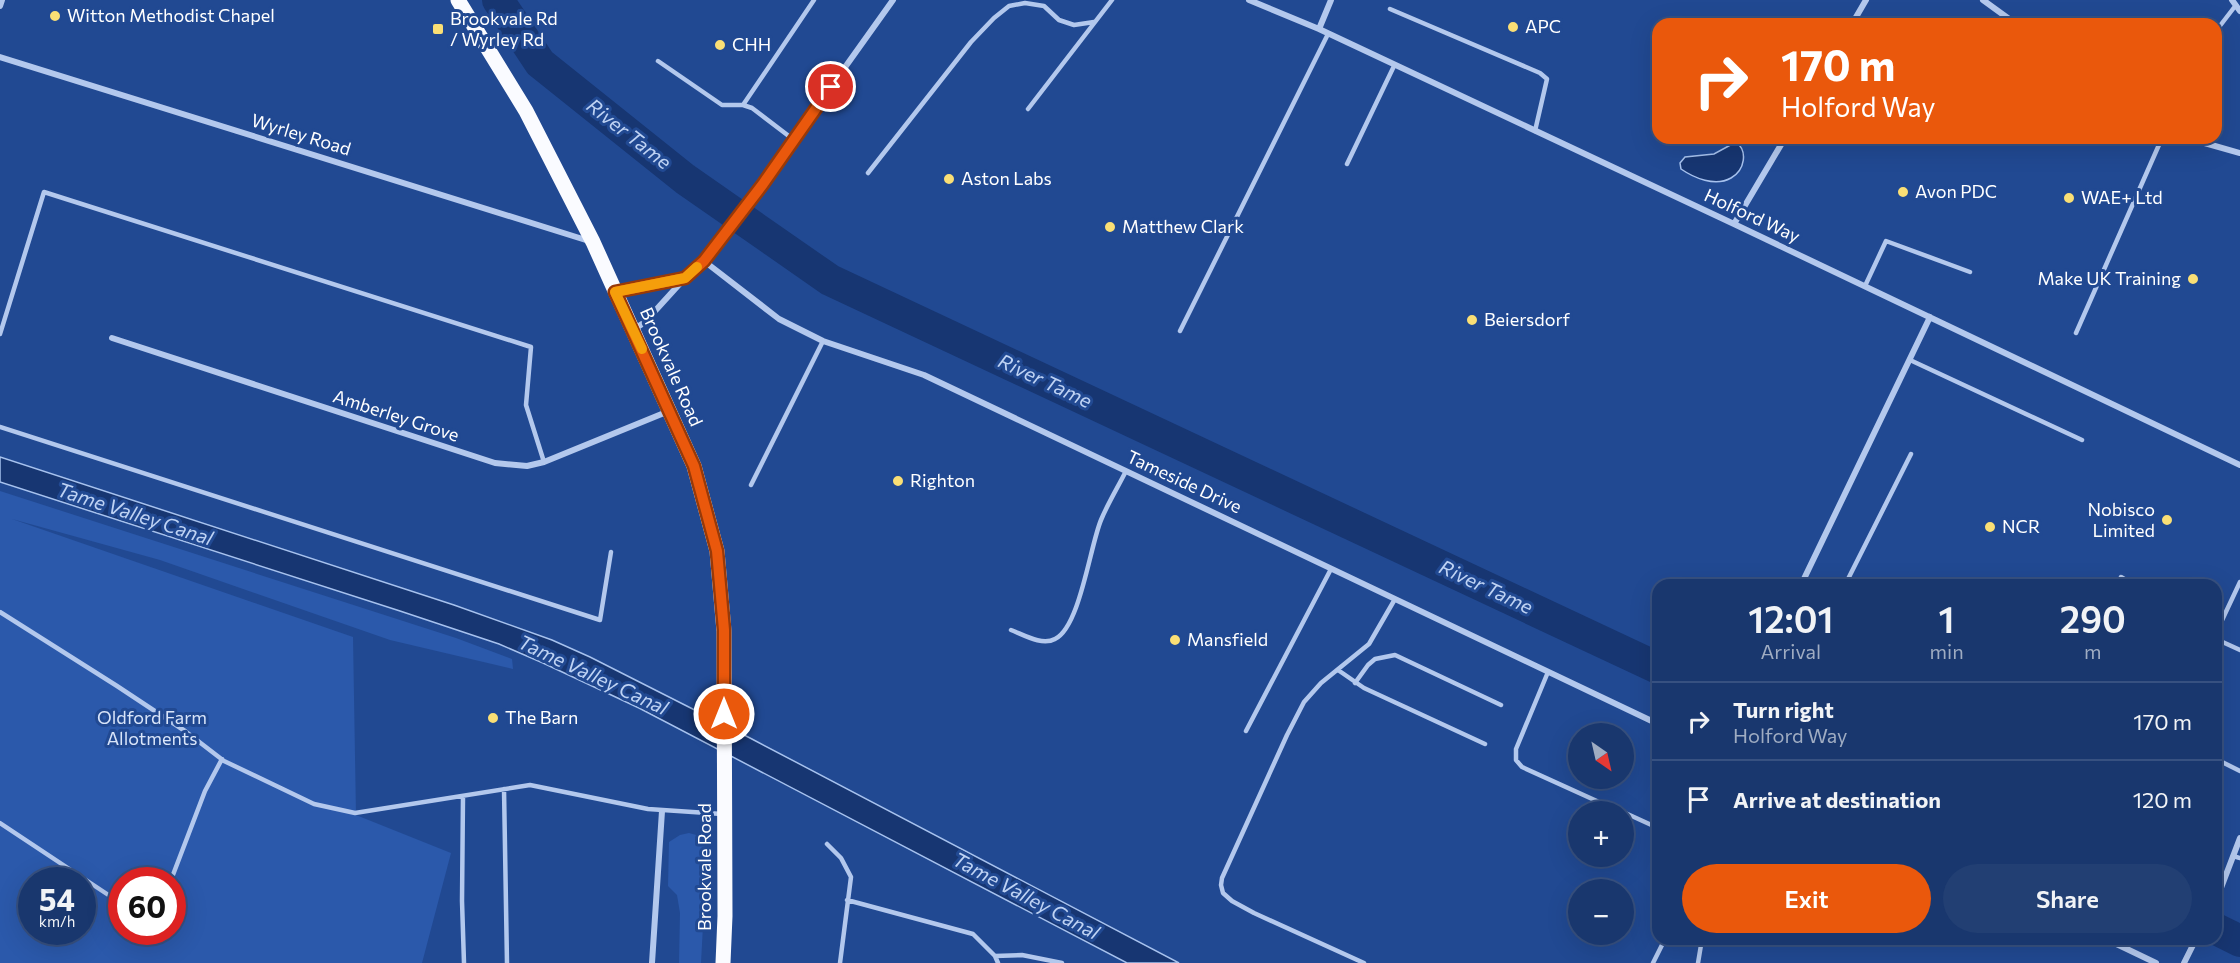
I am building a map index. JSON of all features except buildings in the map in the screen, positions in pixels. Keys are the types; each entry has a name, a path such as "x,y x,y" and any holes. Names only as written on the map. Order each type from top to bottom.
{"main road":[{"name":"Brookvale Road","path":"458,0 526,111 593,242 694,466 717,551 724,630 725,916 723,963"}],"street":[{"path":"0,6 2,0"},
{"path":"633,330 645,322 685,278 704,261 726,234 893,0"},
{"name":"Holford Way","path":"1249,0 1319,29 2240,465"},
{"path":"1319,29 1331,0"},
{"path":"1856,18 1866,0"},
{"path":"1983,0 2008,18"},
{"name":"Wyrley Road","path":"0,57 593,242"},
{"path":"1734,224 1781,144"},
{"path":"2208,144 2240,153"},
{"name":"Tameside Drive","path":"704,261 779,319 823,341 924,375 1652,721"},
{"path":"615,292 685,278"},
{"path":"1804,579 1930,317"},
{"name":"Amberley Grove","path":"112,338 495,463 527,466 544,462 669,410"},
{"path":"652,963 662,811"},
{"path":"2222,889 2237,857 2240,838"},
{"path":"2118,945 2156,963"},
{"path":"2185,961 2193,945"}],"lane":[{"path":"743,105 814,0"},
{"path":"1028,109 1112,0"},
{"path":"868,173 971,42 1009,6 1025,3 1044,6 1059,20 1074,25 1094,22"},
{"path":"2222,24 2236,6"},
{"path":"1390,9 1540,73 1547,79 1534,131"},
{"path":"1180,331 1328,34"},
{"path":"658,61 722,105 743,105 752,108 794,140"},
{"path":"1347,164 1394,66"},
{"path":"2076,333 2159,144"},
{"path":"0,334 44,192 531,347 526,405 544,462"},
{"path":"1865,286 1886,241 1970,272"},
{"path":"751,485 823,341"},
{"path":"1910,360 2082,440"},
{"path":"0,427 600,620 611,552"},
{"path":"1848,579 1911,454"},
{"path":"1011,630 1040,641 1056,639 1062,633 1079,599 1101,520 1126,471"},
{"path":"1246,731 1332,569"},
{"path":"2222,620 2240,582"},
{"path":"1364,963 1232,901 1223,893 1221,885 1222,878 1304,702 1320,683 1369,644 1395,599"},
{"path":"0,612 27,627 185,731 222,759 242,771 314,804 355,813 530,785 648,810 725,814"},
{"path":"2222,642 2240,650"},
{"path":"1356,683 1375,658 1395,655 1501,705"},
{"path":"1338,670 1356,683 1485,744"},
{"path":"1548,672 1516,749 1516,759 1522,767 1598,801"},
{"path":"176,867 205,791 222,759"},
{"path":"2222,762 2240,771"},
{"path":"504,789 507,963"},
{"path":"463,796 464,963"},
{"path":"1634,817 1652,825"},
{"path":"0,823 108,895"},
{"path":"827,844 841,858 850,877 840,963"},
{"path":"847,900 973,934 995,956 998,963"},
{"path":"1653,963 1662,945"},
{"path":"1698,963 1701,945"},
{"path":"995,956 1022,955 1062,963"}],"green space":[{"name":"Oldford Farm Allotments","path":"0,491 456,638 512,659 513,669 390,640 160,560 12,519 353,637 356,815 451,853 422,963 0,963"},
{"path":"689,833 700,836 707,850 701,963 679,963 680,913 677,895 668,886 669,842 680,835"}],"water":[{"path":"1732,144 1738,144 1742,150 1743,160 1736,175 1718,182 1698,178 1681,169 1680,163 1685,157 1714,154"},
{"name":"Tame Valley Canal","path":"0,457 454,605 552,640 750,738 1179,963 1127,963 639,708 499,644 0,482"}],"waterway":[{"name":"River Tame","path":"498,0 540,63 685,179 830,280 1652,665"},
{"name":"River Tame","path":"2222,932 2240,941"}],"slow traffic":[{"path":"642,349 615,292 685,278 697,267"}],"place":[{"name":"Witton Methodist Chapel","path":"55,16"},
{"name":"APC","path":"1513,27"},
{"name":"Brookvale Rd / Wyrley Rd","path":"438,29"},
{"name":"CHH","path":"720,45"},
{"name":"Aston Labs","path":"949,179"},
{"name":"Avon PDC","path":"1903,192"},
{"name":"WAE+ Ltd","path":"2069,198"},
{"name":"Matthew Clark","path":"1110,227"},
{"name":"Make UK Training","path":"2193,279"},
{"name":"Beiersdorf","path":"1472,320"},
{"name":"Righton","path":"898,481"},
{"name":"Nobisco Limited","path":"2167,520"},
{"name":"NCR","path":"1990,527"},
{"name":"Mansfield","path":"1175,640"},
{"name":"The Barn","path":"493,718"}],"route":[{"path":"724,714 724,630 717,551 694,466 615,292 685,278 704,261 763,184 831,87"}]}
